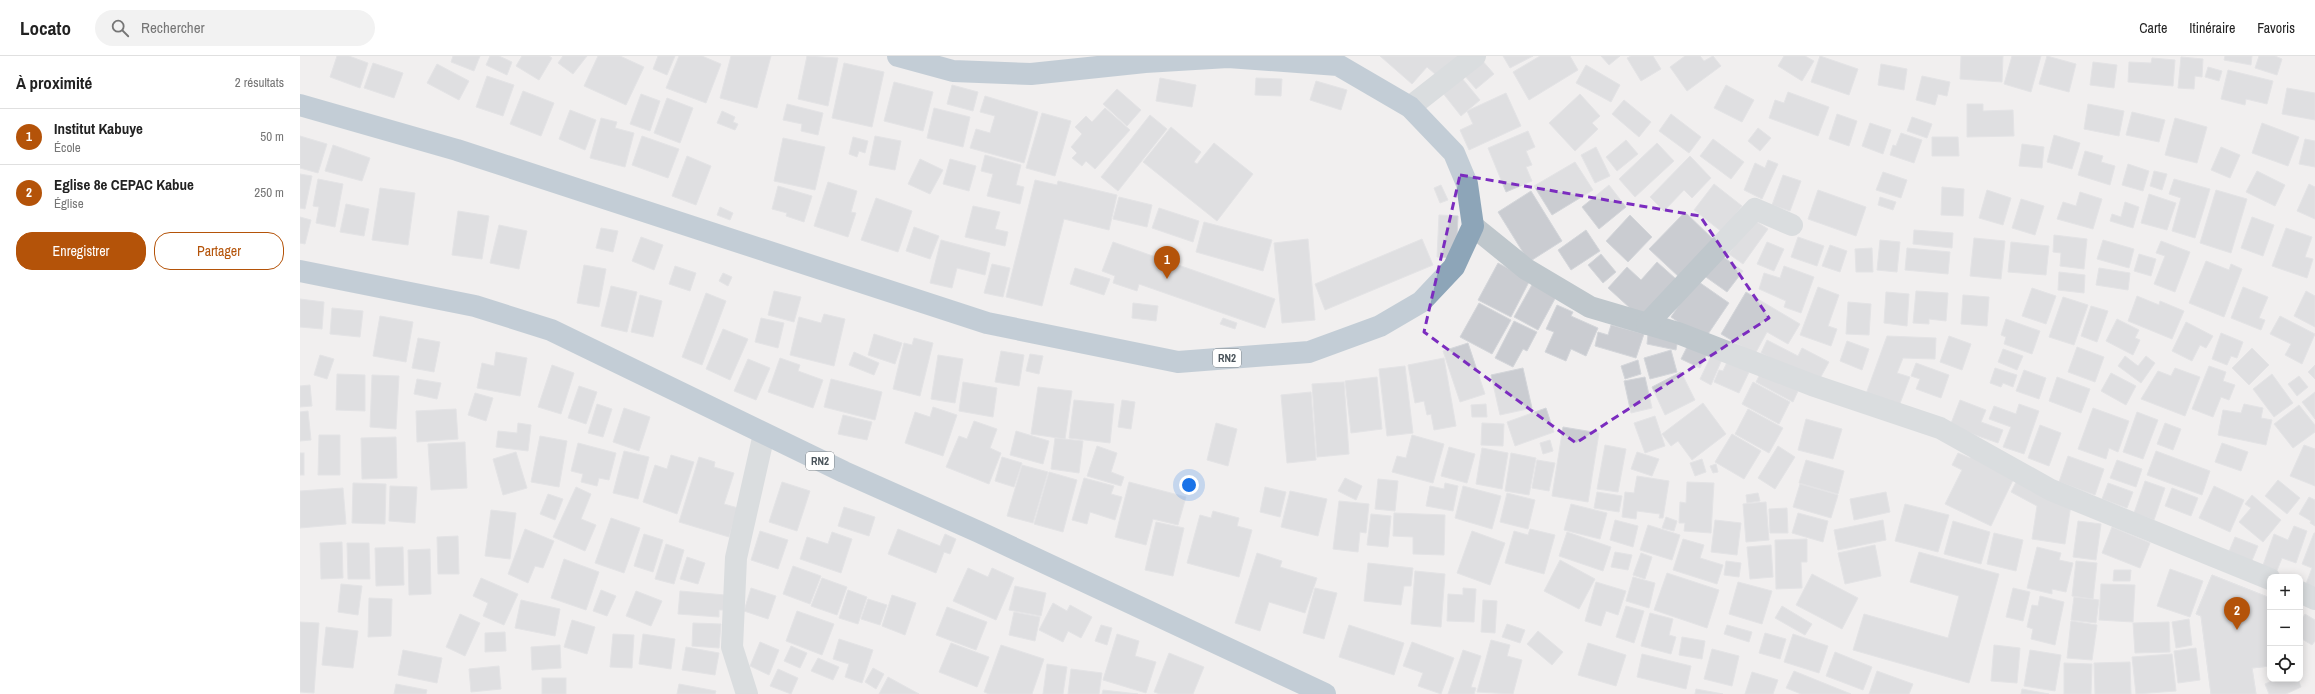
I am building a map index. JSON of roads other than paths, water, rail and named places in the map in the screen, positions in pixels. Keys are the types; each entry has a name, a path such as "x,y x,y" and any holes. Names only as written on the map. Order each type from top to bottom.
{"highway":[{"path":"898,56 953,70 1031,74 1145,62 1228,56 1338,65 1410,107 1454,153 1467,184 1473,226"},
{"name":"RN2","path":"300,104 457,150 987,323 1178,362 1309,352 1380,326 1421,302 1454,267 1473,226"},
{"name":"RN2","path":"300,271 475,306 551,330 764,434 1325,694"}],"street":[{"path":"1410,107 1475,56"},
{"path":"1647,324 1755,209 1792,225"},
{"path":"1473,226 1526,269 1590,307 1678,333 1812,385 1940,428 2051,490 2267,578"},
{"path":"747,694 732,647 736,558 764,434"},
{"path":"2303,593 2315,599"}],"place":[{"name":"Institut Kabuye","path":"1167,279"},
{"name":"Eglise 8e CEPAC Kabue","path":"2237,630"}]}
